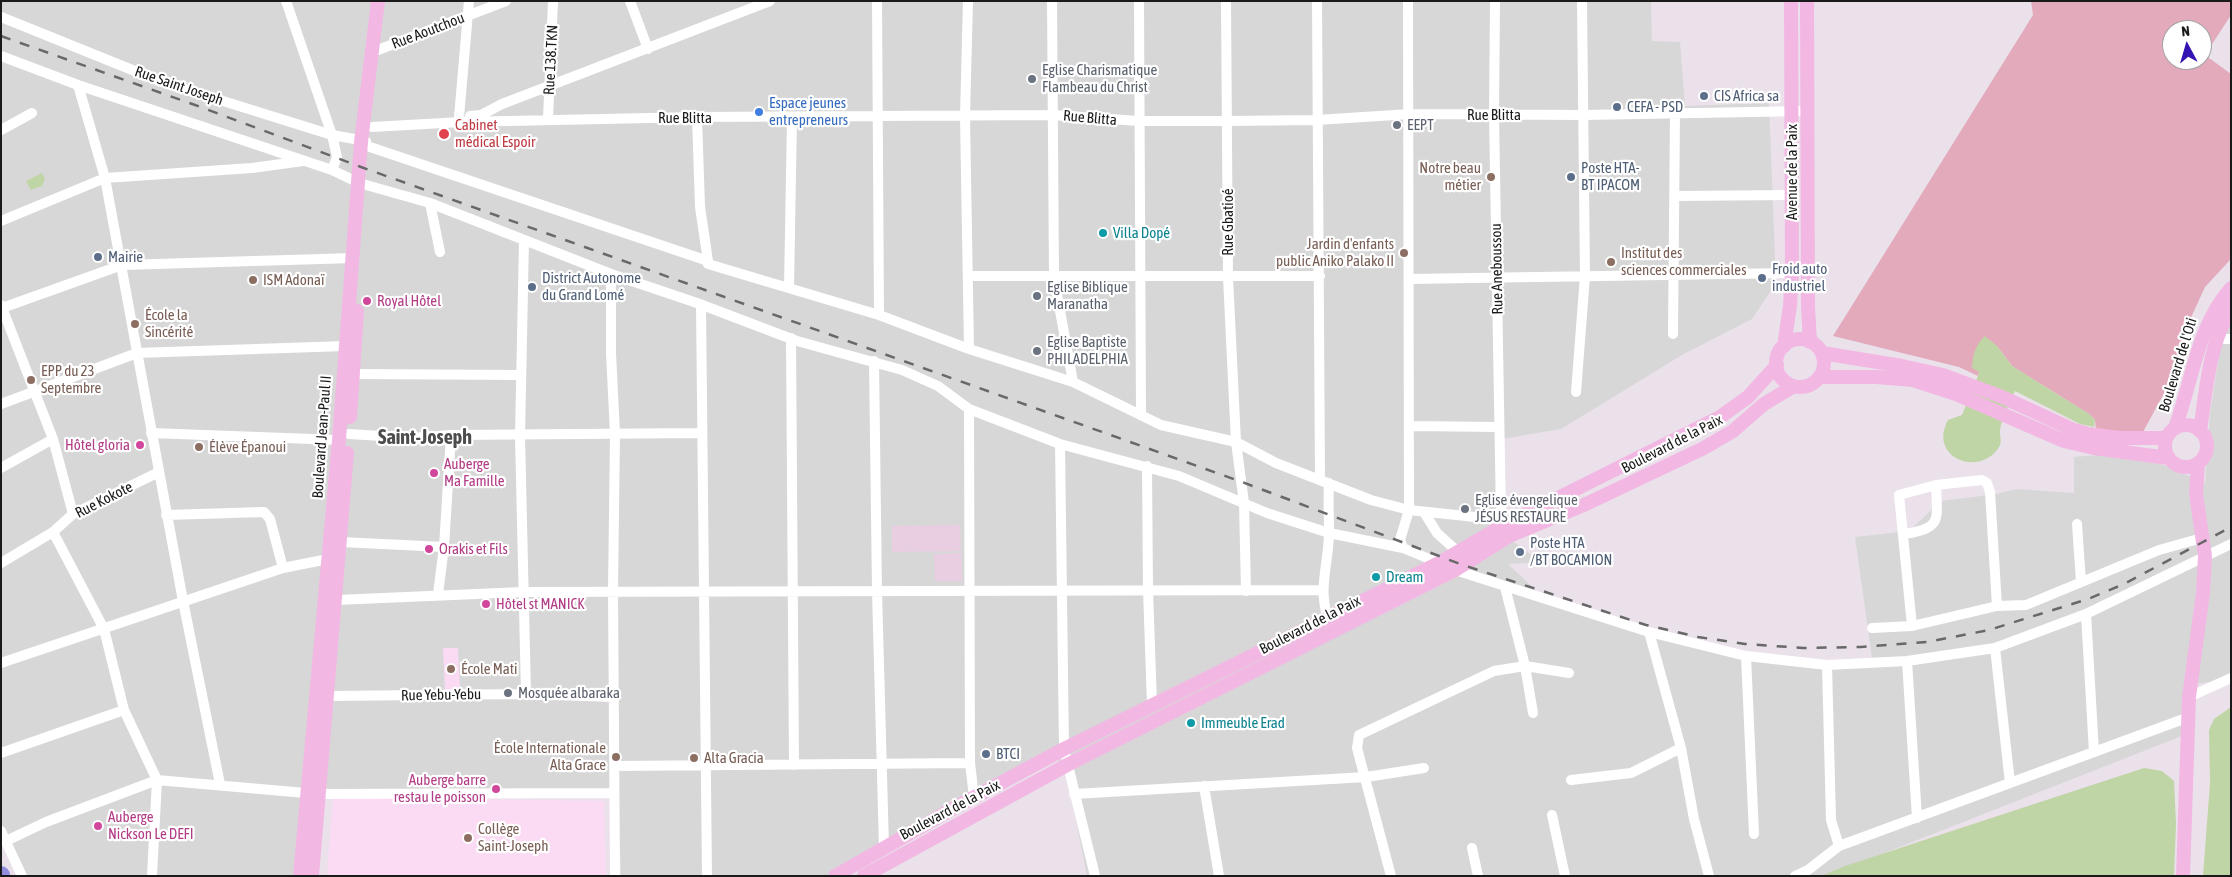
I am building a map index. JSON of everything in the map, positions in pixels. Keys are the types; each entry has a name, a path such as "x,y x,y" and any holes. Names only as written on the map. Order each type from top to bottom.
{"main road":[{"name":"Boulevard Jean-Paul II","path":"369,139 378,1"},
{"name":"Boulevard Jean-Paul II","path":"300,876 328,696 341,542 344,346 378,50 386,1"},
{"path":"1791,1 1792,272 1790,306 1784,346 1778,357 1777,365 1780,376 1794,386 1811,384 1820,377 1824,365 1822,353"},
{"name":"Avenue de la Paix","path":"1807,1 1810,342"},
{"name":"Boulevard Jean-Paul II","path":"312,876 312,794 328,559 353,374 363,184"},
{"name":"Boulevard de l'Oti","path":"2171,433 2205,327 2218,304 2231,288"},
{"name":"Boulevard de l'Oti","path":"2200,431 2209,372 2224,339 2231,308"},
{"path":"1784,346 1800,340 1810,342 1822,353 1902,366 1939,381 2064,441 2094,448 2168,458 2181,466 2196,494"},
{"name":"Boulevard de la Paix","path":"864,876 884,871 1067,765 1333,632 1449,561 1504,524 1734,408 1761,385 1777,365"},
{"path":"1820,377 1939,381 2000,396 2074,430 2119,438 2171,433 2188,426 2200,431 2206,442 2206,448 2198,463 2196,494 2205,556 2203,593 2189,697 2183,876"},
{"name":"Boulevard de la Paix","path":"1504,524 1630,484 1704,448 1733,431 1764,404 1794,386"},
{"path":"2168,458 2165,448 2171,433"},
{"path":"2181,466 2198,463"},
{"path":"1621,466 1630,484"},
{"name":"Boulevard de la Paix","path":"835,876 974,797 1064,749 1326,617 1449,561"}],"street":[{"path":"286,1 332,135 337,157 332,170"},
{"path":"469,1 460,119 481,115 502,104 550,85 770,1"},
{"name":"Rue Aoutchou","path":"378,50 506,1"},
{"name":"Rue 138.TKN","path":"548,119 553,1"},
{"path":"630,1 648,49"},
{"path":"877,1 879,315"},
{"path":"968,1 965,116 969,349"},
{"path":"1052,1 1054,278 1073,382"},
{"path":"1139,1 1142,415"},
{"name":"Rue Gbatioé","path":"1226,1 1228,277 1236,442 1244,503 1246,591"},
{"path":"1317,1 1317,120 1324,481 1329,533 1322,590 1326,617 1333,632"},
{"path":"1403,548 1400,540 1409,510 1410,114 1408,1"},
{"name":"Rue Aneboussou","path":"1495,1 1494,115 1499,428 1504,524"},
{"path":"1576,392 1585,276 1582,1"},
{"name":"Rue Saint Joseph","path":"1,17 162,82 332,135 369,139"},
{"path":"1,56 78,85 332,170 363,184 430,204 611,274 701,304 791,338 874,361 938,386 969,409 1060,444 1148,466 1191,480 1244,503 1329,533 1403,548 1449,561 1504,587 1650,632 1746,656 1827,664 1907,661 1995,648 2086,614 2231,544"},
{"path":"78,85 105,178 182,601 220,784"},
{"name":"Rue Blitta","path":"369,139 460,119 792,118 1052,114 1139,121 1227,121 1317,120 1410,114 1494,115 1808,111"},
{"path":"1,130 32,113"},
{"path":"1673,334 1675,113"},
{"path":"697,118 700,207 708,264 879,315 969,349 1073,382 1161,425 1236,442 1276,463 1371,500 1409,510 1475,517 1504,524"},
{"path":"788,287 792,118"},
{"path":"369,139 708,261"},
{"path":"1,221 105,178 252,168 305,161"},
{"path":"1675,196 1791,195"},
{"path":"430,204 440,252"},
{"path":"524,240 520,436 526,694"},
{"path":"73,514 54,439 2,306 122,265 354,258"},
{"path":"1409,279 1792,272"},
{"path":"611,274 611,353 615,434 613,592 615,876"},
{"path":"968,276 1054,278 1320,276"},
{"path":"701,304 707,876"},
{"path":"791,338 794,765"},
{"path":"1,404 137,353 344,346"},
{"path":"874,361 877,591 884,847"},
{"path":"353,374 520,374"},
{"path":"969,409 970,763 974,797"},
{"path":"1409,426 1499,428"},
{"path":"151,433 412,438 451,435 702,434"},
{"path":"438,594 444,547 451,435"},
{"path":"1,468 54,439"},
{"path":"1060,444 1064,749 1095,876"},
{"path":"1148,466 1148,590 1152,705"},
{"name":"Rue Kokote","path":"1,563 53,532 73,514 159,472"},
{"path":"1912,626 1899,495 1936,485 1982,480 1986,483 1990,492 1998,606"},
{"path":"1904,534 1924,531 1936,521 1936,485"},
{"path":"166,514 264,512 270,519 283,568"},
{"path":"1424,512 1437,533 1449,561"},
{"path":"2077,524 2080,582"},
{"path":"53,532 104,629 124,710 157,780 152,876"},
{"path":"1872,628 1912,626 1998,606 2026,605 2159,550 2202,538"},
{"path":"341,542 444,547"},
{"path":"1,663 283,568 328,559"},
{"path":"1504,587 1526,666 1533,713"},
{"path":"336,600 438,594 523,592 1322,590"},
{"path":"2086,614 2094,752"},
{"path":"1650,632 1681,748 1694,819 1709,876"},
{"path":"1995,648 2010,783"},
{"path":"1746,656 1754,834"},
{"path":"1907,661 1917,818"},
{"path":"1827,664 1831,820 1839,846"},
{"path":"1391,876 1356,743 1362,732 1481,675 1505,668 1526,666 1569,672"},
{"path":"2189,697 2231,678"},
{"name":"Rue Yebu-Yebu","path":"328,696 526,694 614,697"},
{"path":"1,753 124,710"},
{"path":"1795,876 1808,870 1839,846 2189,717"},
{"path":"1571,780 1631,773 1681,748"},
{"path":"614,766 970,763"},
{"path":"1074,794 1366,777 1424,768"},
{"path":"22,876 4,836 157,780 220,784 312,794 614,793"},
{"path":"1204,786 1219,876"},
{"path":"1552,815 1565,876"},
{"path":"1472,848 1478,876"}],"shaded area":[{"path":"1,1 1651,1 1652,41 1680,42 1685,106 1769,103 1776,283 1752,319 1682,355 1561,429 1502,439 1505,506 1494,527 1541,562 1508,564 1543,597 1734,654 1873,665 1855,537 1909,531 1941,501 1997,494 2016,489 2074,493 2074,457 2133,452 2205,483 2210,413 2223,329 2231,317 2231,679 2189,685 2192,732 1826,876 1087,876 1067,775 1056,757 835,876 621,876 618,796 303,791 296,876 18,876 1,842"},
{"path":"2031,1 2231,1 2231,15 2212,44 2212,20 2162,20 2162,70 2212,70 2212,60 2231,74 2231,259 2205,287 2188,324 2176,371 2143,432 2120,434 2096,430 2095,420 2089,414 2012,366 1997,346 1978,376 1959,367 1833,336 2033,15"},
{"path":"42,173 45,179 42,186 31,190 26,181"},
{"path":"1985,336 1997,346 2012,366 2089,414 2095,420 2094,427 2080,424 2015,391 2002,423 1999,448 1988,458 1978,462 1967,462 1957,459 1944,444 1944,433 1948,420 1962,415 1979,372 1972,368 1974,355 1979,343"},
{"path":"960,525 961,551 892,552 892,526"},
{"path":"961,553 962,581 935,581 934,554"},
{"name":"École Mati","path":"443,648 458,648 460,690 445,691"},
{"path":"2231,707 2231,876 2203,876 2210,783 2209,730 2214,719"},
{"path":"2144,768 2162,771 2174,781 2176,824 2174,876 1821,876 1845,866"},
{"name":"Collège Saint-Joseph","path":"333,797 604,801 606,876 327,876"}],"railway":[{"path":"1,36 361,167 1242,482 1463,565 1646,625 1698,637 1745,644 1803,648 1861,647 1927,642 1989,630 2088,599 2124,584 2231,527"}],"place":[{"name":"Eglise Charismatique Flambeau du Christ","path":"1032,79"},
{"name":"CIS Africa sa","path":"1704,96"},
{"name":"CEFA - PSD","path":"1617,107"},
{"name":"Espace jeunes entrepreneurs","path":"759,112"},
{"name":"EEPT","path":"1397,125"},
{"name":"Cabinet médical Espoir","path":"444,134"},
{"name":"Notre beau métier","path":"1491,177"},
{"name":"Poste HTA- BT IPACOM","path":"1571,177"},
{"name":"Villa Dopé","path":"1103,233"},
{"name":"Jardin d'enfants public Aniko Palako II","path":"1404,253"},
{"name":"Mairie","path":"98,257"},
{"name":"Institut des sciences commerciales","path":"1611,262"},
{"name":"Froid auto industriel","path":"1762,278"},
{"name":"ISM Adonaï","path":"253,280"},
{"name":"District Autonome du Grand Lomé","path":"532,287"},
{"name":"Eglise Biblique Maranatha","path":"1037,296"},
{"name":"Royal Hôtel","path":"367,301"},
{"name":"École la Sincérité","path":"135,324"},
{"name":"Eglise Baptiste PHILADELPHIA","path":"1037,351"},
{"name":"EPP du 23 Septembre","path":"31,380"},
{"name":"Hôtel gloria","path":"140,445"},
{"name":"Élève Épanoui","path":"199,447"},
{"name":"Auberge Ma Famille","path":"434,473"},
{"name":"Eglise évengelique JÉSUS RESTAURE","path":"1465,509"},
{"name":"Orakis et Fils","path":"429,549"},
{"name":"Poste HTA /BT BOCAMION","path":"1520,552"},
{"name":"Dream","path":"1376,577"},
{"name":"Hôtel st MANICK","path":"486,604"},
{"name":"École Mati","path":"451,669"},
{"name":"Mosquée albaraka","path":"508,693"},
{"name":"Immeuble Erad","path":"1191,723"},
{"name":"BTCI","path":"986,754"},
{"name":"École Internationale Alta Grace","path":"616,757"},
{"name":"Alta Gracia","path":"694,758"},
{"name":"Auberge barre restau le poisson","path":"496,789"},
{"name":"Auberge Nickson Le DEFI","path":"98,826"},
{"name":"Collège Saint-Joseph","path":"468,838"}],"district":[{"name":"Saint-Joseph","path":"425,438"}]}
